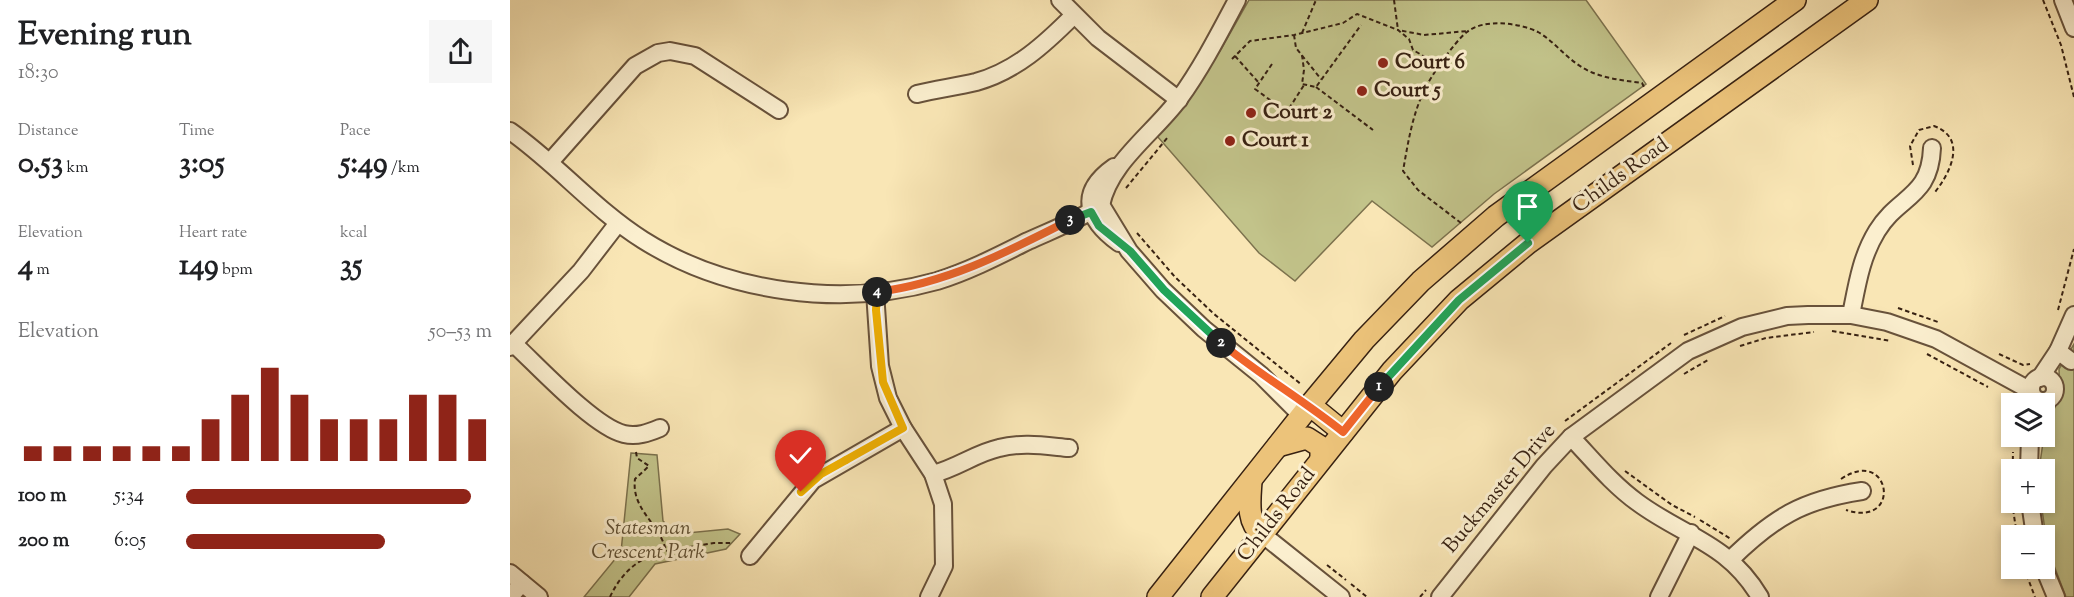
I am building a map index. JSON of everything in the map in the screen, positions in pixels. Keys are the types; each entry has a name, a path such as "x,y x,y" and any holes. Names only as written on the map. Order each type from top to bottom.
{"main road":[{"name":"Childs Road","path":"1158,597 1278,446 1305,402 1421,281 1496,216 1795,0"},
{"name":"Childs Road","path":"1212,597 1392,371 1459,300 1528,243 1867,0"},
{"path":"1305,402 1339,437"},
{"path":"1278,446 1307,438 1320,447 1321,459"},
{"path":"1251,480 1250,511 1254,527 1262,534"}],"street":[{"path":"1060,0 1074,15 1174,97"},
{"path":"1094,206 1125,160 1137,145 1162,122 1174,97 1198,72 1237,0"},
{"path":"2063,0 2074,28"},
{"path":"917,94 993,76 1036,52 1074,15"},
{"path":"550,162 635,66 657,53 677,51 695,56 779,110"},
{"path":"510,121 533,147"},
{"path":"510,131 533,147 618,223 669,255 729,278 804,293 875,292 905,288 953,275 998,257 1029,241 1064,212 1083,202 1094,206 1130,251 1186,312 1260,375 1305,402"},
{"path":"1851,315 1866,252 1888,218 1923,184 1931,164 1932,148"},
{"path":"618,223 581,271 512,345 609,428 631,435 645,434 660,428"},
{"path":"875,292 883,382 903,428 933,474 943,504 944,566 929,597"},
{"name":"Buckmaster Drive","path":"1440,597 1544,466 1571,437 1671,362 1720,335 1787,316 1851,315 1916,331 2040,392"},
{"path":"2040,392 2065,356 2074,315"},
{"path":"750,556 813,480 903,428"},
{"path":"1571,437 1611,481 1636,502 1691,533 1730,560 1760,597"},
{"path":"933,474 960,466 998,448 1028,445 1069,448"},
{"path":"1730,560 1770,524 1800,506 1831,496 1862,491"},
{"path":"1659,597 1691,533"},
{"path":"1262,534 1341,597"},
{"path":"510,597 516,578 538,597"},
{"path":"2049,579 2056,597"}],"path":[{"path":"1302,33 1316,0"},
{"path":"1394,0 1398,30 1409,39 1413,50 1439,65"},
{"path":"2043,0 2061,45 2074,97"},
{"path":"1259,83 1234,58 1250,41 1294,35 1343,23 1357,14 1398,30 1424,35 1467,31 1496,24 1523,27 1538,32 1586,69 1609,78 1642,83 1646,86"},
{"path":"1316,87 1361,25"},
{"path":"1453,230 1461,223 1418,190 1403,171 1408,136 1424,89 1436,74 1439,65 1467,31"},
{"path":"1294,35 1296,48 1321,79"},
{"path":"1272,64 1256,90 1287,114 1304,85 1302,56"},
{"path":"1304,85 1316,87 1373,130"},
{"path":"1291,109 1296,114"},
{"path":"1121,192 1168,136"},
{"path":"1134,230 1175,277 1305,402"},
{"path":"1731,349 1766,338 1824,331 1859,334 1901,343"},
{"path":"1919,350 1994,389"},
{"path":"1678,378 1711,358"},
{"path":"636,452 637,458 649,466 635,478 635,495 642,512 661,536 666,551"},
{"path":"1620,466 1672,505 1732,540 1738,534"},
{"path":"1838,480 1851,472 1863,469 1880,479 1884,491 1880,505 1867,514 1839,509"},
{"path":"610,597 618,582 635,563 666,551 714,543 731,543"},
{"path":"2028,579 2035,597"}],"green space":[{"path":"1249,0 1586,0 1646,84 1494,194 1432,247 1372,201 1295,281 1259,253 1157,136 1220,51"},
{"path":"2074,344 2074,597 2066,597 2055,568 2055,525 2044,525 2042,513 2055,513 2055,459 2041,459 2042,447 2055,447 2055,407 2060,396 2059,369"},
{"name":"Statesman Crescent Park","path":"631,453 657,455 663,521 677,534 728,529 740,534 726,549 655,564 629,597 584,597 621,552"}],"place":[{"name":"Court 6","path":"1383,63"},
{"name":"Court 5","path":"1362,91"},
{"name":"Court 2","path":"1251,113"},
{"name":"Court 1","path":"1230,141"}],"route":[{"path":"801,492 821,474 903,428 883,382 875,292 905,288 970,270 1049,233 1076,217 1091,212 1099,226 1130,251 1164,290 1204,329 1260,375 1310,405 1343,432 1392,371 1459,300 1528,243"}]}
